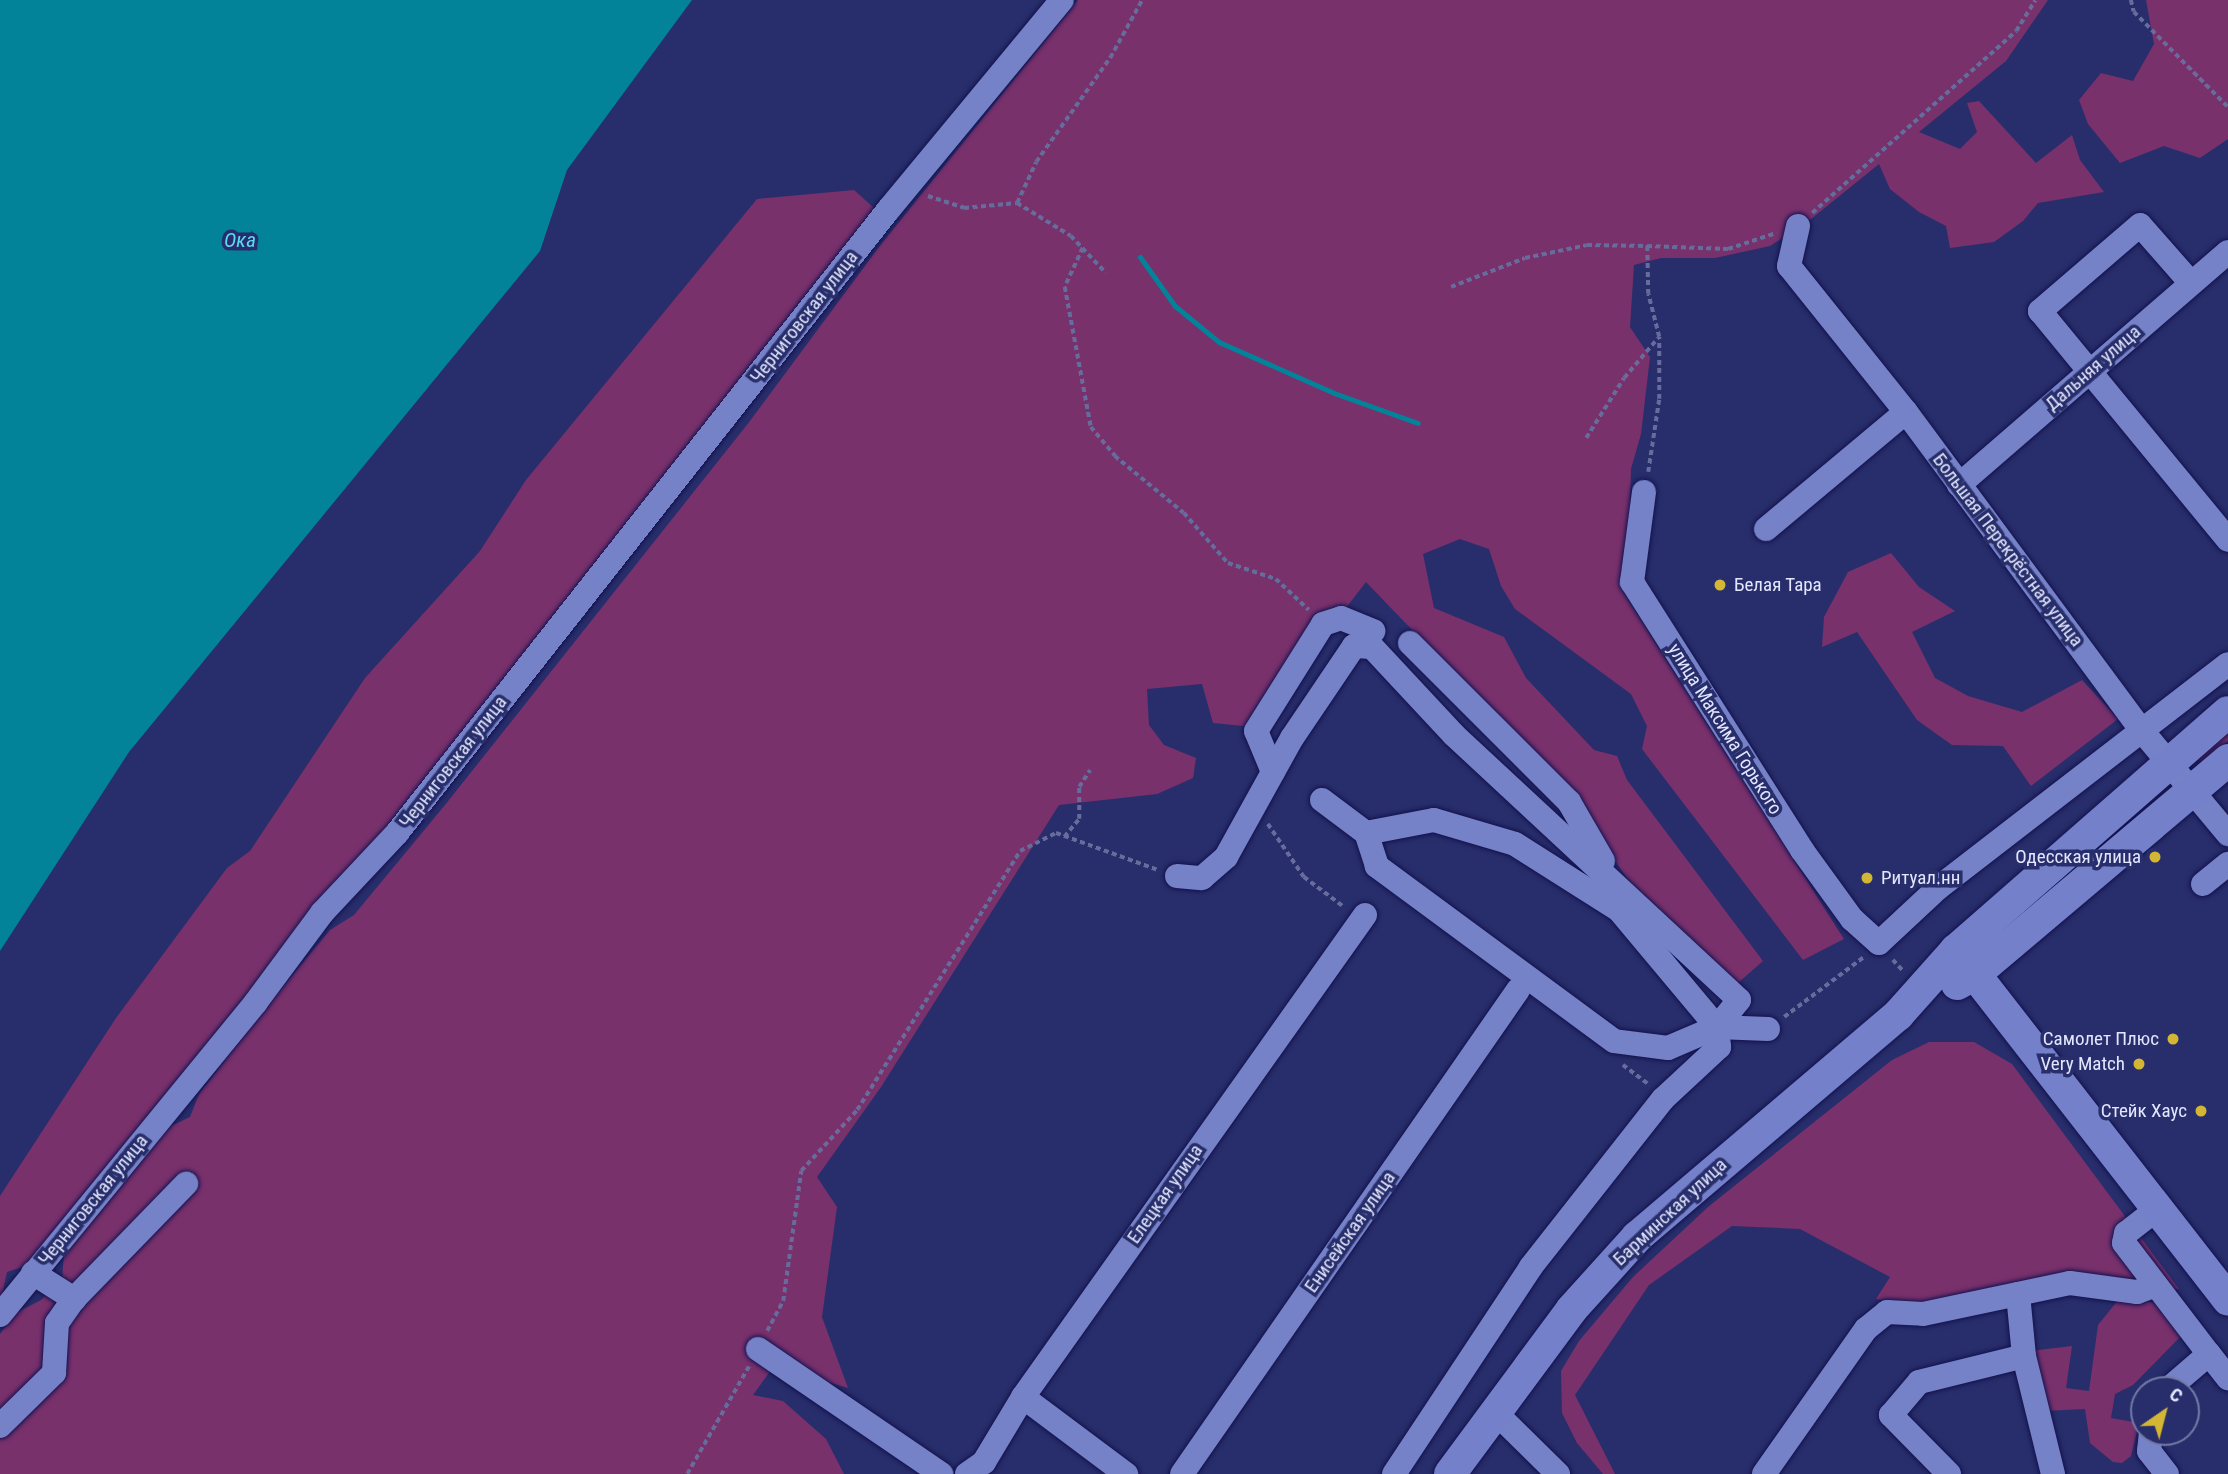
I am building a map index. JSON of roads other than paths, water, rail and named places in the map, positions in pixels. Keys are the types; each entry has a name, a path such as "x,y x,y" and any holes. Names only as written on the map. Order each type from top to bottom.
{"main road":[{"path":"1965,962 2168,763 2228,712"},
{"path":"1965,962 2193,791 2228,761"},
{"path":"1965,962 2228,1300"},
{"name":"Барминская улица","path":"1450,1474 1572,1309 1637,1237 1898,1015 1965,962"}],"street":[{"name":"Черниговская улица","path":"0,1315 256,1002 322,913 397,833 896,201 1062,0"},
{"path":"2191,283 2140,225 2040,311 2228,540"},
{"name":"Большая Перекрёстная улица","path":"1798,226 1789,266 1906,412 2143,732 2228,834"},
{"name":"Дальняя улица","path":"1958,485 2228,252"},
{"path":"1766,530 1906,412"},
{"name":"улица Максима Горького","path":"1644,492 1632,582 1802,850 1852,919 1879,943 1938,888 2143,732"},
{"path":"1273,772 1256,731 1323,624 1342,618 1373,631"},
{"path":"1410,643 1569,802 1615,883"},
{"path":"1177,876 1202,878 1226,857 1273,772 1354,646 1373,647 1454,734 1739,1000 1717,1027"},
{"path":"2143,732 2228,664"},
{"path":"1322,800 1366,833 1377,866 1614,1041 1668,1048 1717,1027 1768,1029"},
{"path":"1366,833 1434,820 1515,844 1619,910 1717,1027 1719,1047 1663,1100 1531,1267 1394,1474"},
{"path":"2203,884 2228,864"},
{"name":"Елецкая улица","path":"967,1474 984,1462 1023,1397 1363,917"},
{"name":"Енисейская улица","path":"1182,1474 1518,990"},
{"path":"0,1426 54,1373 57,1323 74,1299 186,1184"},
{"path":"2157,1209 2123,1238 2228,1378"},
{"path":"33,1273 74,1299"},
{"path":"1764,1474 1866,1329 1887,1312 1923,1314 2070,1283 2137,1292 2156,1285"},
{"path":"2018,1294 2024,1356 2053,1474"},
{"path":"758,1349 941,1474"},
{"path":"2183,1376 2209,1354"},
{"path":"1949,1474 1891,1415 1919,1382 2024,1356"},
{"path":"1023,1397 1126,1474"},
{"path":"1496,1413 1558,1474"},
{"path":"2150,1446 2149,1451 2167,1474"}],"water":[{"name":"Ока","path":"0,0 692,0 567,170 540,251 129,752 0,951"}],"waterway":[{"path":"1140,257 1175,306 1219,342 1334,393 1418,423"}],"place":[{"name":"Белая Тара","path":"1720,585"},
{"name":"Одесская улица","path":"2155,857"},
{"name":"Ритуал.нн","path":"1867,878"},
{"name":"Самолет Плюс","path":"2173,1039"},
{"name":"Very Match","path":"2139,1064"},
{"name":"Стейк Хаус","path":"2201,1111"}]}
